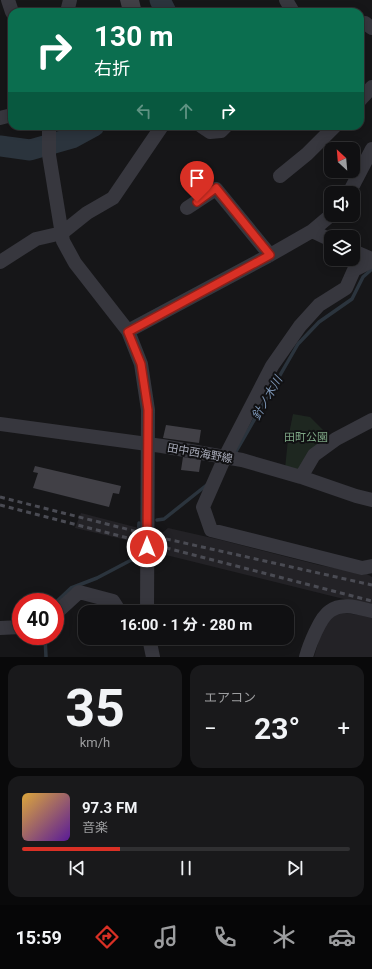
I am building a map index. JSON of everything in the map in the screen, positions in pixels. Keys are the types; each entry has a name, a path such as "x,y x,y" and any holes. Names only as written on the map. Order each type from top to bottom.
{"street":[{"path":"364,96 372,87"},
{"path":"49,130 49,155 63,241 75,263 128,332 141,364 148,410 147,605"},
{"path":"0,262 36,239 62,233 87,214 113,198 159,130"},
{"path":"207,130 210,132 223,130"},
{"path":"280,176 307,154 331,130"},
{"path":"353,186 372,149"},
{"path":"187,208 216,188 270,255"},
{"path":"128,332 270,255 312,231 324,221"},
{"path":"312,231 324,237"},
{"path":"360,254 372,260"},
{"path":"372,260 354,270 346,288 319,305 300,326 272,366 225,457 203,507 211,530 362,568 372,566"},
{"path":"301,477 314,455 336,439 372,420"},
{"name":"田中西海野線","path":"0,424 162,446 242,460 372,500"},
{"path":"64,606 79,592 113,601 116,605"},
{"path":"306,657 311,640 329,611 342,607 354,606 372,611"},
{"path":"0,628 12,627"}],"shaded area":[{"path":"81,513 162,533 168,528 319,565 367,574 372,577 372,606 166,555 161,548 75,528"},
{"path":"341,613 372,616 372,657 314,657 321,633 332,615"}],"green space":[{"name":"田町公園","path":"293,414 310,417 329,436 300,474 285,469 288,439"}],"building":[{"path":"120,0 139,0 141,8 122,8"},
{"path":"166,425 201,430 199,443 163,438"},
{"path":"183,457 201,460 199,472 181,470"},
{"path":"35,466 121,486 119,494 113,493 109,507 33,488 38,473 33,472"}],"waterway":[{"path":"160,0 164,8"},
{"path":"0,146 30,150 72,138 87,130"},
{"name":"針ノ木川","path":"234,455 298,344 319,322 352,299 363,277 372,269"},
{"name":"針ノ木川","path":"157,520 164,519 208,484"},
{"name":"針ノ木川","path":"64,595 71,588 97,578 137,557 139,523"},
{"name":"針ノ木川","path":"45,645 46,657"}],"railway":[{"path":"0,497 162,538 372,585"},
{"path":"0,505 372,601"}],"route":[{"path":"147,547 148,410 141,364 128,332 270,255 216,188 197,202"}]}
